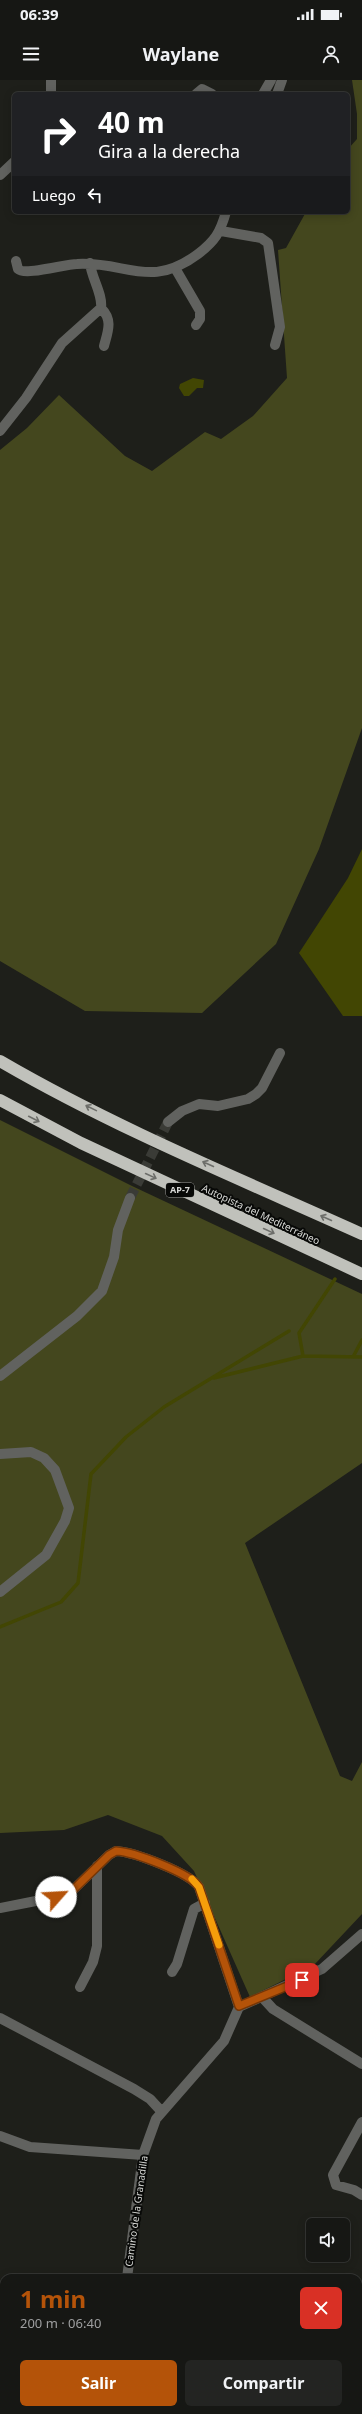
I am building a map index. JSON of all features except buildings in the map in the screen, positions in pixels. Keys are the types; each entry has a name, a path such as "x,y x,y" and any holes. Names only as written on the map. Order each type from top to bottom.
{"highway":[{"path":"0,1060 29,1078 163,1144 362,1234"},
{"name":"Autopista del Mediterráneo","path":"0,1100 94,1149 362,1274"}],"street":[{"path":"51,80 51,92"},
{"path":"264,92 271,80"},
{"path":"278,92 282,80"},
{"path":"198,92 202,89 211,92"},
{"path":"0,175 12,164"},
{"path":"16,261 18,269 26,273 70,264 90,263 145,272 169,271 208,246 221,231 225,214"},
{"path":"221,231 261,238 268,243 280,327 276,344"},
{"path":"90,263 91,274 101,300 101,308 108,317 110,324 104,346"},
{"path":"175,268 200,311 200,319 196,325"},
{"path":"0,431 26,398 62,343 101,308"},
{"path":"168,1122 182,1111 199,1104 218,1106 248,1099 262,1088 280,1053"},
{"path":"0,1376 77,1316 102,1291 114,1258 118,1230 130,1198"},
{"path":"0,1454 31,1452 44,1458 55,1470 69,1508 65,1521 46,1555 0,1592"},
{"path":"0,1908 56,1897 74,1889 97,1866 116,1851 152,1860 195,1880 205,1903 239,2006 322,1969 362,1934"},
{"path":"80,1987 93,1962 97,1946 97,1866"},
{"path":"172,1972 177,1964 194,1909 205,1903"},
{"path":"262,1997 272,2008 362,2064"},
{"name":"Camino de la Granadilla","path":"128,2274 143,2155 156,2119 224,2040 239,2006"},
{"path":"0,2018 134,2089 150,2099 162,2112"},
{"path":"362,2122 333,2175 336,2185 354,2190 362,2196"},
{"path":"0,2136 30,2147 143,2155"}],"green space":[{"path":"352,80 362,80 362,728 319,849 276,944 202,1013 85,1011 0,961 0,450 27,428 59,395 125,456 152,471 205,432 221,439 253,416 287,378 278,250 286,248 305,214 350,214 350,147 357,139 357,114"},
{"path":"0,1120 132,1186 362,1294 362,1463 245,1543 340,1776 352,1781 362,1762 362,1914 314,1965 250,1997 194,1871 162,1836 108,1815 64,1830 0,1833"}],"shaded area":[{"path":"193,378 204,380 203,388 197,388 189,396 184,396 179,388 180,384"},
{"path":"362,849 362,1016 343,1016 299,953 348,878"}],"waterway":[{"path":"303,1356 299,1333 335,1279"},
{"path":"0,1627 61,1602 78,1583 91,1474 126,1437 164,1407 289,1331"},
{"path":"353,1357 362,1340"},
{"path":"214,1378 303,1356 362,1357"}],"tunnel":[{"path":"130,1198 168,1122"}],"slow traffic":[{"path":"192,1879 195,1880 199,1887 219,1945"}],"route":[{"path":"56,1897 74,1889 109,1855 116,1851 124,1851 152,1860 178,1874 195,1880 199,1887 239,2006 302,1980"}]}
